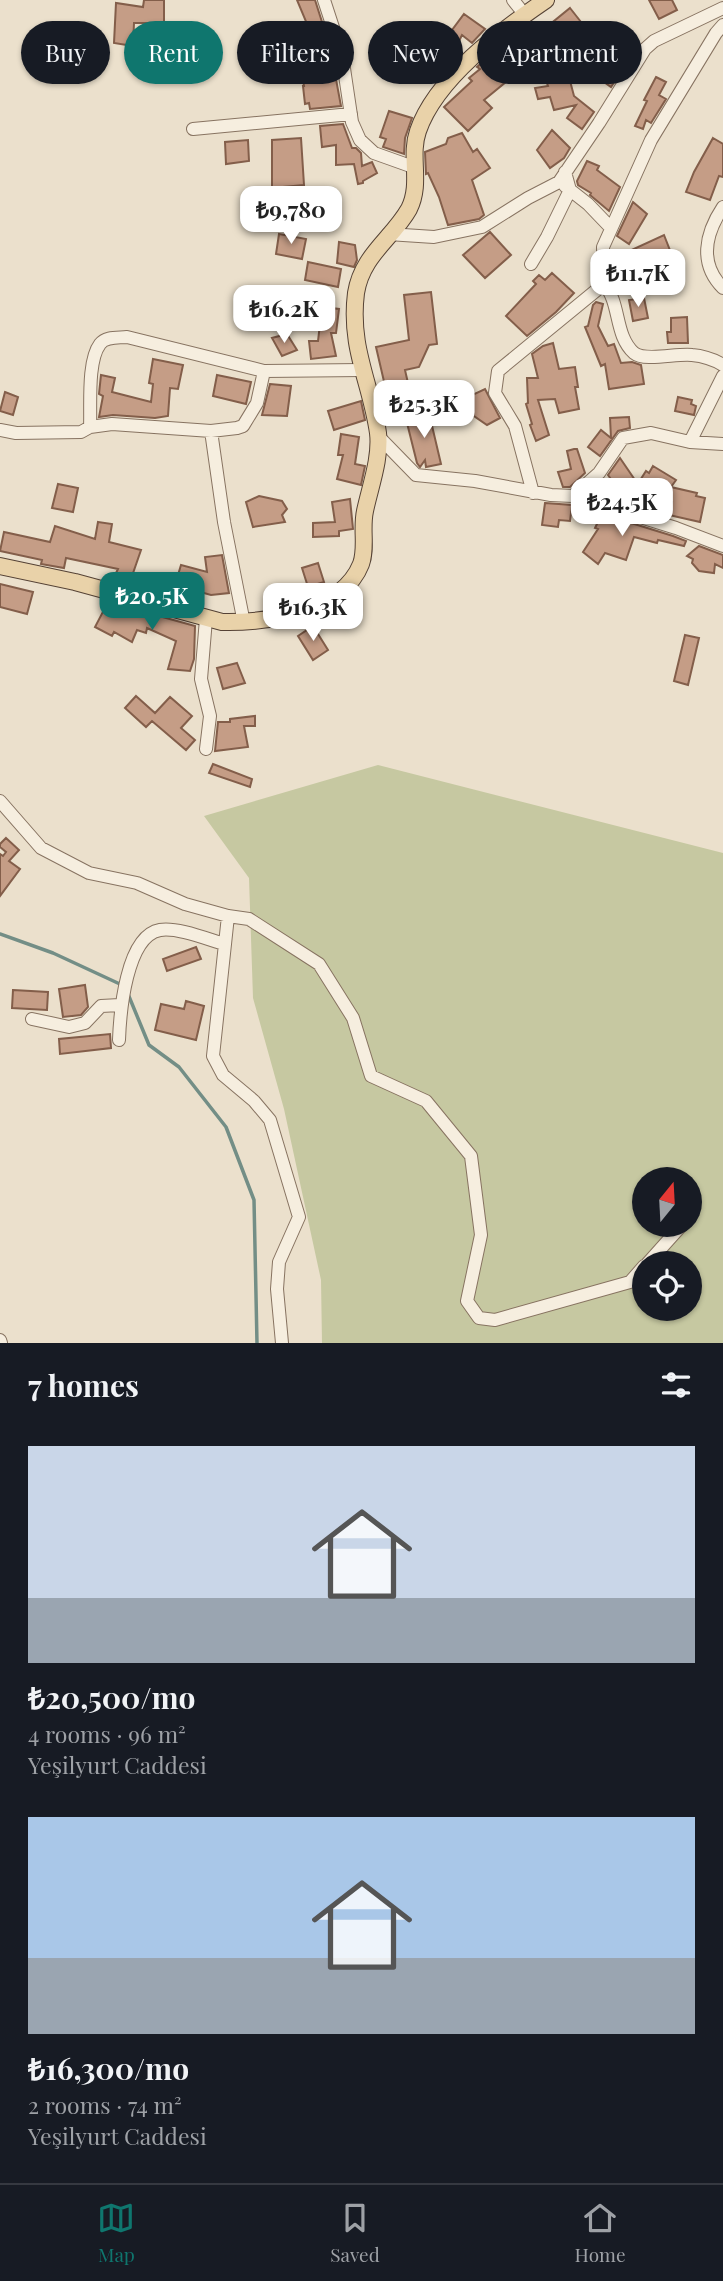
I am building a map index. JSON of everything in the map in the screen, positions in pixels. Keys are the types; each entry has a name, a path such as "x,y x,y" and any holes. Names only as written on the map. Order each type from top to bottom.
{"main road":[{"path":"0,566 75,582 206,619 244,623 314,608 331,599 355,575 361,563 363,517 378,448 378,436 355,336 356,293 365,266 410,207 417,182 415,142 430,107 461,68 546,0"}],"street":[{"path":"324,0 342,55 352,122 360,140 374,153 416,168"},
{"path":"513,0 525,15"},
{"path":"388,234 433,237 482,227 562,177 645,49 654,40 723,8"},
{"path":"723,25 651,140 603,247 604,284 611,292 622,334 632,352 641,357 689,354 708,357 723,365"},
{"path":"193,129 351,114"},
{"path":"562,177 570,190 589,204 611,228"},
{"path":"531,264 570,190"},
{"path":"723,207 706,247 706,263 714,279 723,288"},
{"path":"533,492 515,426 495,393 498,371 604,284"},
{"path":"90,427 92,365 100,344 107,338 127,337 264,371 362,370"},
{"path":"0,430 16,433 81,432 90,427 112,424 211,431 243,426 257,403 264,371"},
{"path":"690,443 723,376"},
{"path":"211,431 224,523 244,623"},
{"path":"573,496 599,473 623,438 651,433 690,443 723,444"},
{"path":"378,436 416,475 573,496 676,528 723,546"},
{"path":"206,619 201,679 210,716 206,749"},
{"path":"0,801 41,848 89,873 137,883 185,904 249,919 318,964 353,1018 371,1076 426,1101 471,1156 481,1235 467,1301 479,1318 495,1320 632,1280"},
{"path":"228,916 213,1056 223,1075 254,1101 270,1120 299,1217 279,1262 276,1289 282,1343"},
{"path":"119,1040 120,1005 129,968 146,937 161,930 183,932 224,944"},
{"path":"32,1019 69,1027 85,1023 101,1006 120,1005"},
{"path":"658,1251 671,1237"}],"green space":[{"path":"378,765 723,853 723,1343 322,1343 321,1280 284,1109 253,998 249,878 204,816"}],"building":[{"path":"144,0 164,0 164,21 124,21 124,45 114,43 116,3 143,7"},
{"path":"297,0 315,0 322,21 306,21"},
{"path":"649,0 672,0 677,10 659,19"},
{"path":"570,8 580,21 554,21"},
{"path":"464,14 477,23 477,38 472,43 463,36 463,21 459,21"},
{"path":"477,71 477,84 503,84 484,100 492,108 468,131 444,107 472,81 469,78"},
{"path":"656,77 666,82 659,95 666,99 651,123 646,120 643,129 635,126"},
{"path":"337,84 341,106 310,109 309,103 305,104 304,86"},
{"path":"547,84 571,84 574,96 594,112 582,129 567,118 576,105 554,110 550,97 538,99 535,88 548,86"},
{"path":"389,111 412,118 405,138 404,154 383,147 386,139 380,137"},
{"path":"343,124 352,148 361,153 362,166 372,162 377,173 363,183 358,184 354,164 336,165 336,145 322,147 320,126"},
{"path":"552,130 570,148 564,158 550,168 537,150"},
{"path":"462,133 473,152 477,149 490,168 472,180 484,215 479,219 448,225 439,197 428,173 426,174 425,152 446,144 448,138"},
{"path":"301,138 304,185 272,188 272,140"},
{"path":"713,138 723,144 723,177 719,176 710,200 686,192"},
{"path":"248,140 249,161 226,164 225,142"},
{"path":"587,161 599,166 597,170 620,187 609,211 590,195 591,193 578,185 577,181"},
{"path":"633,202 647,214 629,244 617,236"},
{"path":"490,232 511,255 485,278 463,255"},
{"path":"279,234 306,239 302,259 276,254"},
{"path":"664,235 673,258 632,272 625,253"},
{"path":"339,242 355,245 357,260 354,267 337,263"},
{"path":"308,262 341,269 338,287 305,280"},
{"path":"552,273 574,293 527,336 506,316 536,284 533,281 539,275 545,280"},
{"path":"431,292 437,344 429,345 419,367 405,370 410,392 400,394 409,412 395,420 387,404 389,403 376,347 409,340 404,295"},
{"path":"644,298 648,318 633,321 629,300"},
{"path":"596,302 603,304 598,326 608,346 614,344 621,363 641,365 644,384 609,389 605,364 601,366 585,327 588,326"},
{"path":"322,307 339,309 336,333 331,333 336,356 311,359 309,341 318,341"},
{"path":"687,317 688,343 668,343 667,332 671,332 671,318"},
{"path":"287,334 297,350 282,356 272,338"},
{"path":"553,343 559,369 575,367 579,409 559,413 555,399 538,400 549,435 536,441 526,404 527,378 538,378 532,354"},
{"path":"153,359 183,365 178,389 170,388 168,416 99,417 103,396 99,394 101,375 115,378 112,392 151,402 153,384 149,383"},
{"path":"217,375 251,382 246,404 213,396"},
{"path":"270,384 291,386 287,416 262,415"},
{"path":"485,389 500,418 487,425 474,416 468,397"},
{"path":"5,392 18,397 13,415 0,411"},
{"path":"678,397 692,400 691,404 696,406 694,415 675,411"},
{"path":"361,401 365,420 334,430 328,411"},
{"path":"429,413 441,464 426,467 425,460 420,467 406,419"},
{"path":"629,417 630,428 618,431 600,456 588,447 601,430 611,438 610,418"},
{"path":"341,434 359,437 355,464 365,466 361,485 337,479 343,455 338,455"},
{"path":"577,449 585,473 570,487 563,487 558,472 571,469 567,451"},
{"path":"620,458 637,483 621,493 608,475"},
{"path":"653,466 676,480 671,487 697,493 696,496 705,498 700,522 669,515 672,502 639,482"},
{"path":"58,484 78,488 73,512 52,508"},
{"path":"259,496 282,501 287,509 282,515 285,522 253,527 246,502"},
{"path":"350,499 353,529 339,531 339,536 313,537 313,523 335,522 332,502"},
{"path":"545,503 572,505 570,521 559,520 558,527 542,525"},
{"path":"602,514 686,541 684,546 634,537 626,560 605,553 598,564 583,552 598,529 595,528"},
{"path":"98,522 112,524 109,542 141,550 132,576 116,573 118,569 66,558 64,568 0,551 4,532 50,542 55,526 95,539"},
{"path":"699,546 723,555 723,568 715,564 714,573 699,571 692,563 693,559 687,556"},
{"path":"222,555 229,593 211,595 175,585 181,565 207,572 205,557"},
{"path":"318,563 324,582 308,587 302,568"},
{"path":"0,584 33,592 27,614 0,607"},
{"path":"107,604 127,614 130,608 195,626 194,659 190,671 168,669 176,641 147,628 146,633 137,630 132,642 114,632 112,636 95,627"},
{"path":"313,626 328,650 313,660 298,636"},
{"path":"685,635 699,638 688,685 674,681"},
{"path":"237,663 245,683 223,689 217,668"},
{"path":"136,696 155,713 170,697 192,716 181,728 195,740 186,750 152,721 146,727 125,708"},
{"path":"255,716 255,726 244,726 248,747 215,751 218,722"},
{"path":"213,764 252,779 250,787 209,773"},
{"path":"6,838 19,850 9,861 20,869 0,896 0,854 3,856 6,852 0,844"},
{"path":"196,947 201,959 167,971 163,959"},
{"path":"85,985 88,1007 81,1015 63,1017 59,989"},
{"path":"13,990 48,992 47,1010 12,1008"},
{"path":"186,1001 204,1006 196,1040 155,1030 161,1004 184,1009"},
{"path":"110,1034 111,1048 60,1054 59,1039"}],"waterway":[{"path":"0,934 53,953 122,985"},
{"path":"128,994 149,1045 179,1067 226,1127 254,1200 257,1343"}]}
